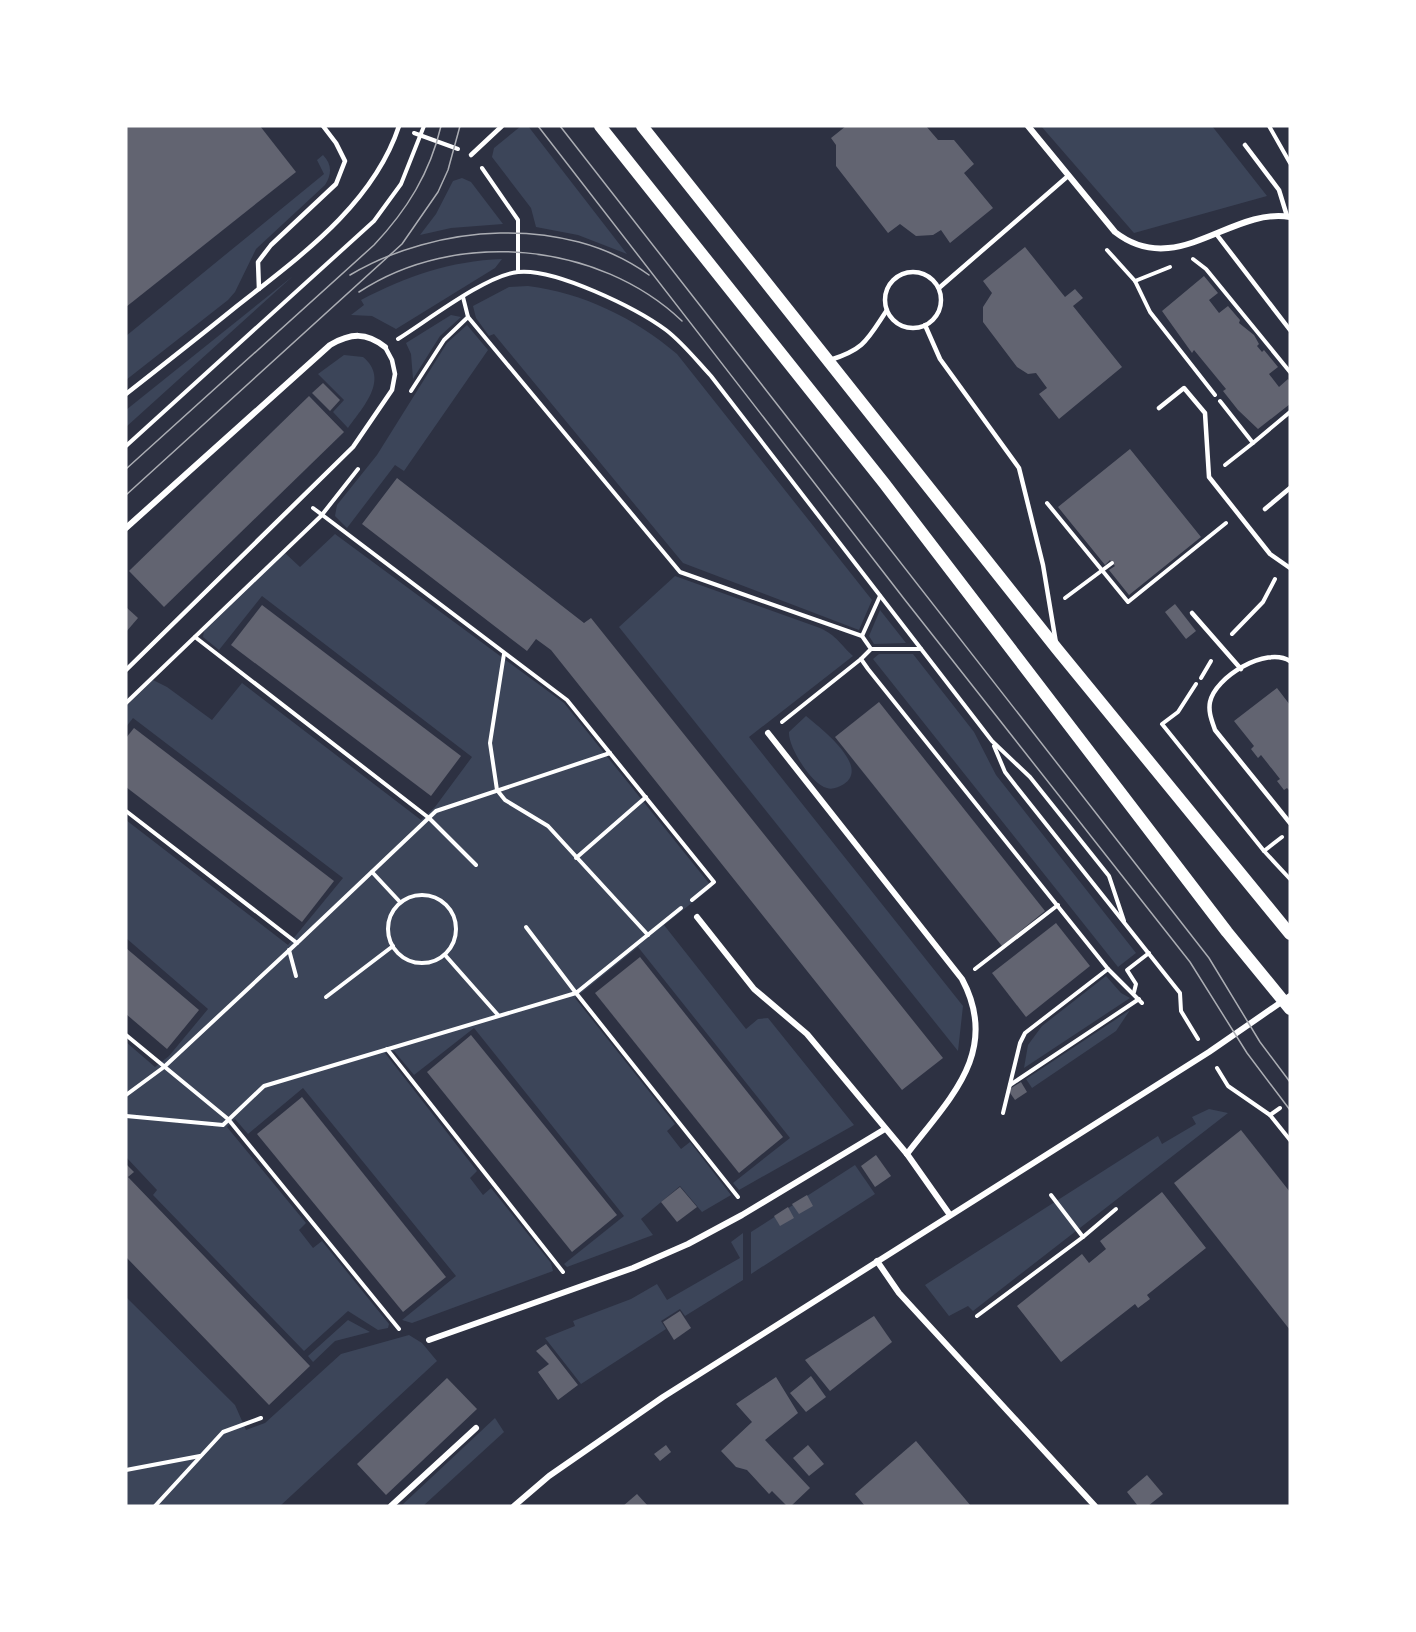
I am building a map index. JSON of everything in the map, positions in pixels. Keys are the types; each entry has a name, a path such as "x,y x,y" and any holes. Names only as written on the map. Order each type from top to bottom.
{"main road":[{"path":"600,126 884,483 1220,923 1288,1002"},
{"path":"642,126 1057,649 1290,934"}],"street":[{"path":"1028,126 1114,232 1128,242 1145,248 1168,248 1217,235 1270,216 1288,216"},
{"path":"126,528 330,345 344,337 359,334 374,338 385,347"},
{"path":"768,733 962,979 973,999 976,1018 970,1063 961,1082 907,1154"},
{"path":"696,917 754,989 807,1034 907,1154 950,1215"},
{"path":"514,1506 549,1476 606,1435 1288,1002"},
{"path":"429,1340 633,1268 688,1244 742,1215 885,1129"},
{"path":"877,1261 899,1293 1095,1506"},
{"path":"392,1506 476,1428"}],"lane":[{"path":"259,289 258,262 271,244 336,184 345,161 336,143 322,126"},
{"path":"126,394 259,289 325,233 360,196 382,164 399,126"},
{"path":"471,155 502,126"},
{"path":"1245,146 1279,190 1288,216"},
{"path":"939,288 1068,176"},
{"path":"1217,235 1290,330"},
{"path":"904,273 920,273 928,276 939,288 941,296 938,313 925,325 908,328 891,318 887,310 886,291 891,283 904,273"},
{"path":"828,360 853,353 863,344 887,310"},
{"path":"925,325 940,359 1019,468 1043,565 1057,649"},
{"path":"126,670 353,447 392,390 395,374 392,360 385,347"},
{"path":"1159,408 1184,388 1205,413 1209,477 1270,554 1288,567"},
{"path":"1265,509 1290,488"},
{"path":"1192,613 1241,669"},
{"path":"1290,661 1285,658 1266,656 1249,662 1216,689 1210,702 1210,716 1215,730 1290,824"}],"path":[{"path":"126,446 374,221 401,184 422,136 424,126"},
{"path":"1269,126 1290,163"},
{"path":"422,136 471,155 518,220 518,272"},
{"path":"1106,248 1135,281 1150,312 1252,443"},
{"path":"1191,258 1206,269 1290,372"},
{"path":"1135,281 1172,266"},
{"path":"385,347 493,280 518,272 569,282 635,311 668,332 711,376 992,741 1030,777 1110,876 1125,921"},
{"path":"468,317 680,572 862,636 871,649"},
{"path":"1209,477 1290,412"},
{"path":"1039,494 1128,602 1238,513"},
{"path":"126,1116 223,1125 264,1086 576,993 714,882 567,700 321,516 302,497"},
{"path":"1065,599 1113,563"},
{"path":"1288,567 1275,579 1263,602 1221,646 1178,712 1162,724 1264,851 1290,879"},
{"path":"862,636 880,596"},
{"path":"195,637 429,818 476,865"},
{"path":"768,733 871,649 921,649"},
{"path":"504,654 490,743 497,790 505,800 548,826 648,935"},
{"path":"861,659 1108,969 1126,988 1134,992 1140,1001 1010,1085"},
{"path":"992,741 1005,772 1180,993 1181,1011 1197,1037"},
{"path":"126,1095 164,1066 436,811 610,753"},
{"path":"576,858 645,797"},
{"path":"126,811 297,943"},
{"path":"1264,851 1290,831"},
{"path":"372,872 400,903"},
{"path":"423,895 434,897 444,903 456,923 456,935 445,955 436,961 414,963 404,959 393,946 387,932 388,921 400,903 423,895"},
{"path":"962,979 1058,905"},
{"path":"526,927 738,1197"},
{"path":"326,997 393,946"},
{"path":"289,950 296,976"},
{"path":"1134,992 1136,984 1127,969 1149,953"},
{"path":"445,955 499,1016"},
{"path":"1003,1113 1020,1043 1025,1034 1108,969"},
{"path":"126,1035 228,1119 399,1329"},
{"path":"387,1049 563,1272"},
{"path":"1223,1077 1236,1093 1270,1115 1290,1140"},
{"path":"1270,1115 1280,1108"},
{"path":"1051,1195 1083,1237"},
{"path":"977,1316 1083,1237 1116,1209"},
{"path":"155,1506 223,1432 261,1418"},
{"path":"126,1470 201,1456"}],"shaded area":[{"path":"521,126 528,126 627,254 578,235 536,227 531,208 492,157 494,148"},
{"path":"1041,126 1212,126 1267,196 1134,233"},
{"path":"323,155 330,169 325,185 256,249 235,292 228,300 126,380 126,336 324,174 317,160"},
{"path":"462,178 471,182 503,224 451,228 420,235 436,214 453,181"},
{"path":"502,259 495,268 396,329 372,316 351,315 364,305 361,300 412,277 464,263"},
{"path":"293,276 126,427 126,410"},
{"path":"528,286 569,295 607,309 644,329 677,354 872,600 859,630 683,563 494,334 489,336 476,318 473,306 509,287"},
{"path":"451,315 461,317 440,336 413,379 411,354 406,343"},
{"path":"467,325 488,350 404,471 395,465 347,528 335,516 337,505 377,455 447,343"},
{"path":"344,355 363,357 371,366 374,374 371,393 348,428 333,412 344,400 318,374"},
{"path":"335,534 564,703 712,887 664,925 746,1029 758,1019 768,1018 854,1125 739,1190 733,1183 790,1138 638,947 575,998 675,1124 667,1131 681,1149 690,1142 731,1195 702,1212 680,1186 641,1219 653,1235 567,1267 564,1264 624,1216 474,1028 414,1075 394,1051 385,1053 477,1171 470,1178 483,1195 491,1188 551,1263 553,1271 412,1323 402,1320 456,1276 303,1088 248,1134 235,1119 227,1127 306,1223 299,1230 313,1248 322,1241 389,1324 388,1328 378,1330 348,1311 304,1351 153,1195 157,1190 126,1157 126,1042 155,1067 169,1056 208,1009 126,938 126,820 288,945 343,878 133,718 126,727 126,706 153,680 167,687 212,720 242,683 421,820 435,807 472,757 262,596 219,650 203,637 204,631 285,553 300,567"},
{"path":"675,576 820,628 834,637 853,656 749,737 963,1006 958,1051 619,627"},
{"path":"880,610 906,643 874,644 869,636"},
{"path":"879,654 913,654 974,732 996,775 1136,953 1118,967 873,659"},
{"path":"806,716 840,747 847,757 851,767 851,776 844,784 836,788 827,788 815,780 792,747 789,732"},
{"path":"1106,976 1121,993 1130,998 1024,1068 1028,1045 1042,1026"},
{"path":"1130,1010 1116,1031 1032,1088 1026,1079"},
{"path":"1209,1109 1228,1113 973,1311 968,1306 949,1316 925,1285 1158,1136 1162,1144 1196,1124 1192,1117"},
{"path":"855,1165 875,1194 751,1274 751,1232"},
{"path":"743,1233 743,1280 685,1316 680,1309 661,1321 666,1329 581,1384 545,1338 575,1326 573,1321 631,1299 657,1284 667,1300 740,1258 731,1242"},
{"path":"126,1297 235,1405 246,1430 265,1423 341,1354 409,1335 422,1343 437,1361 280,1506 126,1506"},
{"path":"348,1320 370,1332 335,1341 313,1362 308,1356"},
{"path":"495,1418 504,1432 423,1506 401,1506"}],"building":[{"path":"126,126 260,126 296,172 126,307"},
{"path":"846,126 926,126 938,140 954,140 974,164 964,173 993,208 950,243 941,230 933,235 916,236 900,224 888,233 836,166 836,145 831,138"},
{"path":"1025,247 1065,297 1075,289 1083,298 1073,306 1122,367 1059,419 1039,394 1047,388 1036,373 1028,374 1017,367 983,322 983,307 992,293 983,281"},
{"path":"1204,276 1218,293 1209,300 1219,313 1228,306 1240,320 1239,323 1254,335 1259,344 1257,346 1262,352 1264,350 1278,367 1269,374 1279,387 1288,379 1290,382 1290,404 1258,429 1238,410 1223,391 1226,389 1194,350 1192,353 1162,311"},
{"path":"323,383 340,400 330,411 312,393"},
{"path":"309,396 344,432 164,607 129,571"},
{"path":"1130,449 1201,537 1129,595 1109,570 1115,566 1110,560 1105,565 1058,507"},
{"path":"397,478 584,623 591,618 943,1058 902,1090 551,650 536,639 527,651 362,524"},
{"path":"1175,604 1196,631 1186,639 1165,612"},
{"path":"262,605 461,756 431,796 231,645"},
{"path":"126,607 138,618 126,632"},
{"path":"1277,688 1290,705 1290,791 1287,788 1284,790 1277,781 1280,779 1261,755 1258,758 1251,749 1254,746 1234,721"},
{"path":"879,702 1045,911 1002,946 835,737"},
{"path":"134,728 334,881 302,922 126,787 126,738"},
{"path":"1056,923 1090,966 1026,1017 992,973"},
{"path":"126,948 199,1010 167,1049 126,1014"},
{"path":"640,957 783,1137 739,1173 595,993"},
{"path":"471,1035 617,1215 572,1252 427,1072"},
{"path":"1021,1082 1027,1092 1015,1100 1008,1090"},
{"path":"302,1097 446,1277 403,1312 257,1134"},
{"path":"1241,1130 1290,1192 1290,1330 1174,1183"},
{"path":"876,1155 891,1176 875,1187 861,1166"},
{"path":"126,1164 134,1172 128,1177 310,1366 269,1405 126,1257"},
{"path":"680,1187 697,1207 677,1222 661,1202"},
{"path":"1162,1192 1206,1248 1147,1295 1150,1299 1138,1308 1135,1304 1061,1362 1017,1306 1082,1254 1089,1263 1106,1249 1100,1241"},
{"path":"807,1195 813,1206 799,1214 792,1204"},
{"path":"788,1207 794,1218 780,1226 774,1216"},
{"path":"680,1311 691,1328 674,1340 663,1322"},
{"path":"874,1316 892,1342 830,1391 805,1360"},
{"path":"546,1344 578,1385 558,1400 538,1372 549,1364 536,1351"},
{"path":"811,1376 826,1397 806,1412 790,1393"},
{"path":"776,1377 798,1413 765,1440 810,1488 791,1506 787,1506 772,1491 769,1494 747,1470 736,1467 721,1451 752,1422 736,1404"},
{"path":"447,1378 477,1409 386,1495 357,1464"},
{"path":"916,1441 971,1506 865,1506 855,1494"},
{"path":"666,1445 671,1452 660,1461 654,1454"},
{"path":"808,1445 824,1464 809,1476 793,1458"},
{"path":"1147,1475 1163,1494 1148,1506 1138,1506 1127,1492"},
{"path":"637,1494 648,1506 623,1506"}],"tram line":[{"path":"126,469 386,232 407,204 424,175 441,126"},
{"path":"126,495 402,244 438,192 448,170 460,126"},
{"path":"538,126 905,600 1190,962 1247,1053 1290,1110"},
{"path":"560,126 1209,958 1260,1042 1290,1082"},
{"path":"350,275 384,258 421,245 460,237 500,233 540,235 579,242 616,255 649,275"},
{"path":"359,292 397,272 439,258 482,252 526,253 569,260 610,274 648,294 682,321"}]}
